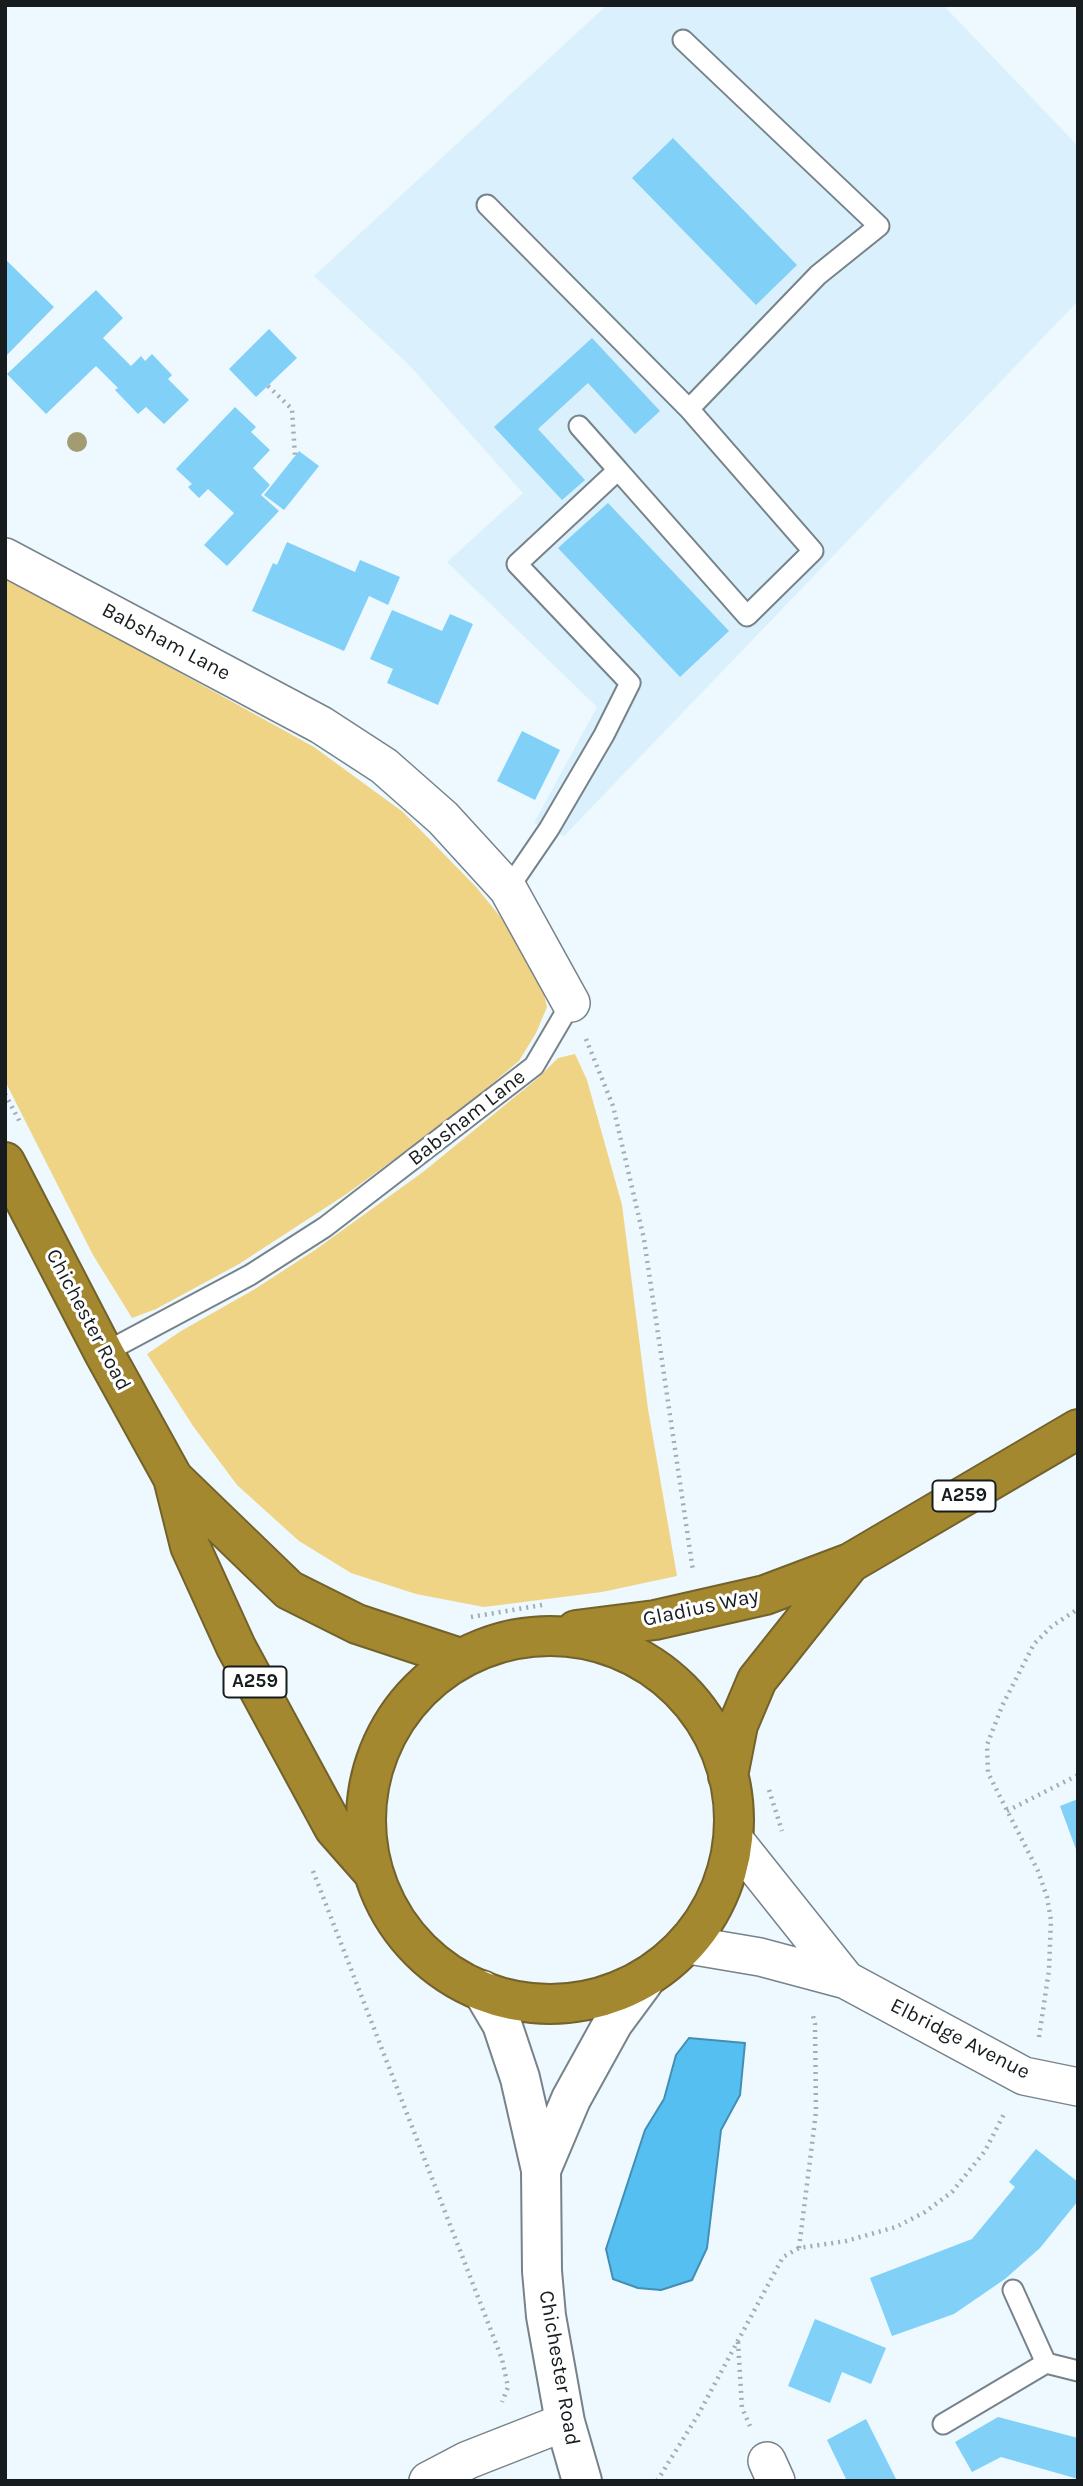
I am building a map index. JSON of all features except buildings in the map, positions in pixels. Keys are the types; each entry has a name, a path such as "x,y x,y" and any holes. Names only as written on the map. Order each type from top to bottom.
{"highway":[{"name":"Chichester Road","path":"15,1146 104,1353 173,1478 190,1546 236,1647 334,1829 371,1870"},
{"name":"Gladius Way","path":"457,1657 498,1642 547,1619 655,1620 765,1595 850,1563 1078,1429"},
{"name":"Chichester Road","path":"173,1478 289,1590 357,1624 457,1657"},
{"name":"Gladius Way","path":"729,1776 738,1725 757,1680 850,1563"},
{"path":"457,1657 407,1701 377,1753 364,1811 371,1870 391,1917 424,1957 482,1990 510,2002 556,2006 601,1999 644,1981 689,1945 721,1896 736,1842 729,1776 708,1729 685,1692 644,1659 547,1619"}],"main road":[{"name":"Chichester Road","path":"541,2170 570,2099 613,2023 644,1981"},
{"name":"Chichester Road","path":"482,1990 502,2024 520,2078 541,2170 542,2271 546,2316 565,2422 582,2481"}],"street":[{"name":"Babsham Lane","path":"5,557 321,725 373,759 443,818 508,889 571,1003"},
{"name":"Elbridge Avenue","path":"736,1842 846,1980"},
{"name":"Elbridge Avenue","path":"689,1945 760,1957 846,1980 1024,2076 1078,2087"},
{"path":"428,2481 468,2460 565,2422"}],"lane":[{"path":"683,40 879,226 818,275 690,409"},
{"path":"486,205 690,409 813,551 747,616 579,426"},
{"path":"508,889 549,829 604,735 630,683 517,564 618,470"},
{"name":"Babsham Lane","path":"104,1353 250,1275 325,1227 534,1066 571,1003"},
{"path":"1013,2290 1046,2363"},
{"path":"943,2424 1046,2363 1078,2371"}],"path":[{"path":"268,386 292,409 295,457"},
{"path":"571,1003 613,1106 644,1239 701,1610"},
{"path":"5,1094 15,1146"},
{"path":"1038,2040 1049,1970 1051,1920 1047,1896 1038,1871 988,1773 987,1745 1002,1706 1034,1644 1052,1626 1078,1609"},
{"path":"467,1618 547,1619"},
{"path":"1007,1811 1078,1775"},
{"path":"768,1784 785,1839"},
{"path":"312,1867 502,2359 508,2386 499,2412 504,2446"},
{"path":"799,2248 816,2112 815,2024 811,2005"},
{"path":"657,2481 698,2415 783,2257 799,2248 846,2241 896,2228 925,2213 952,2192 985,2151 1008,2107"},
{"path":"738,2341 742,2408 771,2471"}],"shaded area":[{"path":"607,5 943,5 1078,146 1078,301 564,836 534,823 597,707 447,562 523,493 409,365 314,276"},
{"path":"5,576 314,747 403,812 476,887 512,931 541,982 547,1007 536,1033 519,1061 450,1119 345,1195 239,1264 156,1309 132,1318 93,1255 5,1081"},
{"path":"575,1054 587,1080 622,1205 648,1409 677,1576 602,1592 484,1607 416,1594 351,1573 299,1541 237,1485 193,1426 147,1354 315,1250 423,1172 538,1078 558,1058"}],"water":[{"path":"689,2038 745,2043 740,2095 721,2130 707,2248 692,2280 661,2290 638,2288 613,2279 606,2249 645,2130 664,2099 676,2055"}]}
